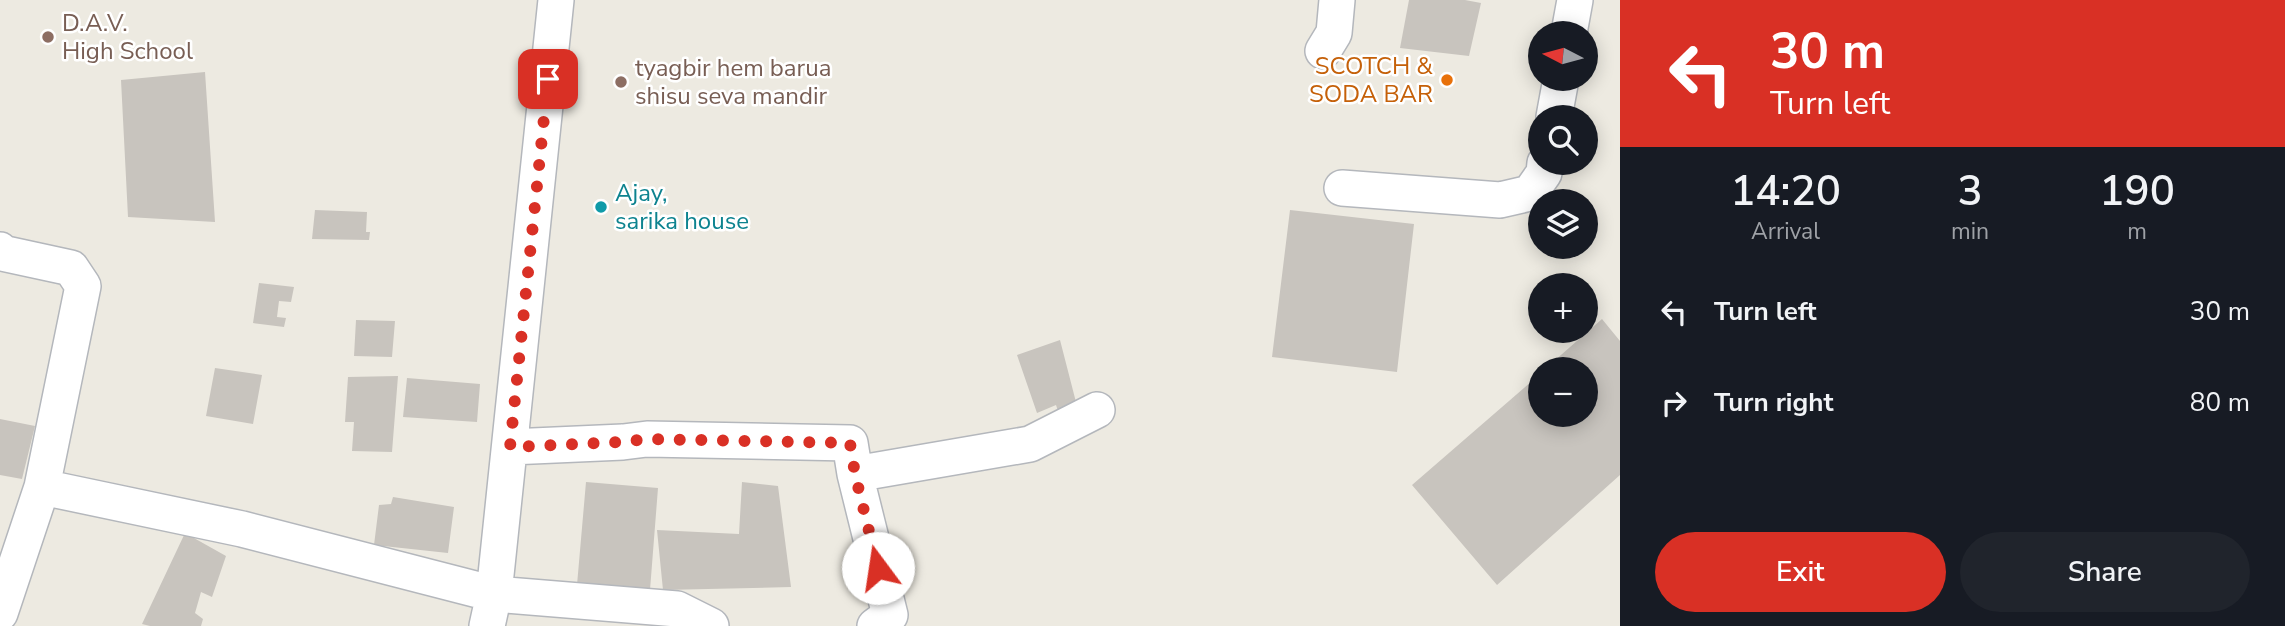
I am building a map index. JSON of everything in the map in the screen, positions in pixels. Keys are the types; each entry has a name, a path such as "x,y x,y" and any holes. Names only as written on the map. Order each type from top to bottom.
{"street":[{"path":"491,610 556,0"},
{"path":"1322,51 1334,33 1337,0"},
{"path":"1571,21 1575,0"},
{"path":"1342,188 1500,200 1530,193 1543,175"},
{"path":"0,250 2,253 71,268 83,286 42,487 0,613"},
{"path":"855,474 1030,444 1097,410"},
{"path":"510,447 647,439 850,443 855,474 890,615 875,626"},
{"path":"42,487 242,529 491,610 677,610 711,626"}],"building":[{"path":"1409,0 1465,0 1481,3 1469,56 1400,48"},
{"path":"205,72 215,222 128,217 121,80"},
{"path":"315,210 367,212 366,232 370,232 369,240 312,239"},
{"path":"1290,210 1414,224 1397,372 1272,357"},
{"path":"259,283 294,287 291,302 279,301 277,317 286,318 284,327 253,323"},
{"path":"1602,319 1620,341 1620,475 1497,585 1412,485 1528,384 1528,427 1598,427 1598,357 1559,357 1575,343 1598,343 1598,323"},
{"path":"356,320 395,321 392,357 354,356"},
{"path":"1060,340 1077,406 1059,414 1056,405 1037,413 1017,355"},
{"path":"215,368 262,375 253,424 206,416"},
{"path":"398,376 392,452 352,451 354,422 345,422 348,377"},
{"path":"407,378 480,384 477,422 403,417"},
{"path":"0,419 35,426 22,479 0,475"},
{"path":"586,482 658,488 650,590 577,585"},
{"path":"742,482 778,486 791,587 663,590 657,530 739,534"},
{"path":"393,497 454,507 448,553 374,545 379,505 391,504"},
{"path":"185,533 226,556 212,597 201,592 195,613 203,619 201,626 142,624"}],"place":[{"name":"D.A.V. High School","path":"48,37"},
{"name":"SCOTCH & SODA BAR","path":"1447,80"},
{"name":"tyagbir hem barua shisu seva mandir","path":"621,82"},
{"name":"Ajay, sarika house","path":"601,207"}],"route":[{"path":"548,79 510,447 647,439 850,443 878,568"}]}
